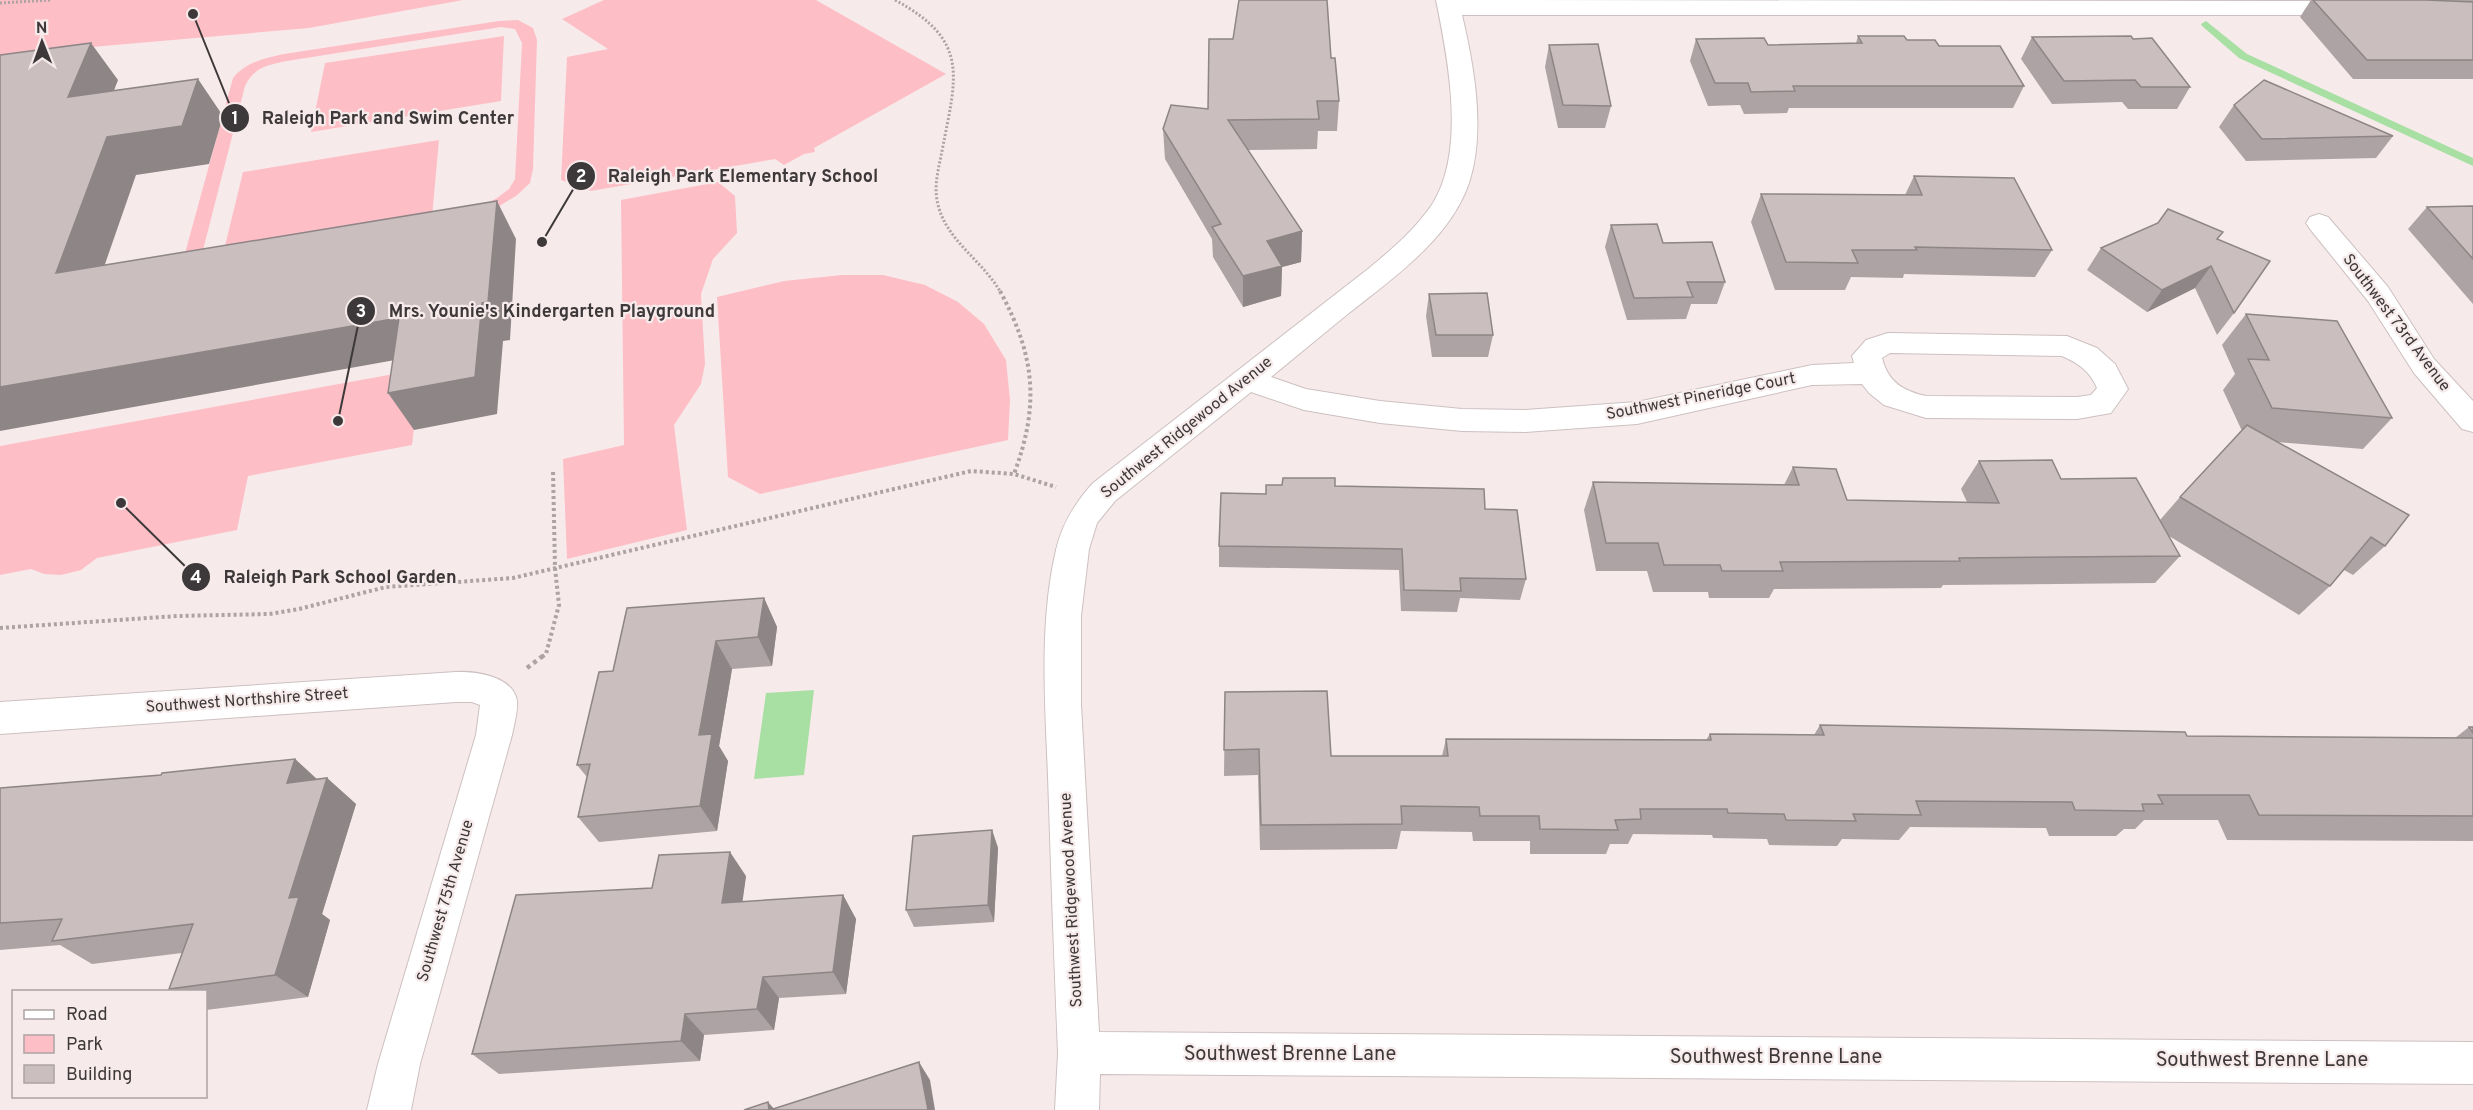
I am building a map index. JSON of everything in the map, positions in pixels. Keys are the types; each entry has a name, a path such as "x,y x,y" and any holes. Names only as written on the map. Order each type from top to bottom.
{"street":[{"path":"1448,4 2370,8"},
{"name":"Southwest Ridgewood Avenue","path":"1077,1110 1079,1053 1063,704 1063,653 1072,553 1078,530 1087,511 1104,492 1248,380 1404,252 1447,202 1456,183 1463,147 1461,89 1448,4"},
{"name":"Southwest 73rd Avenue","path":"2319,223 2378,294 2424,366 2473,421"},
{"path":"1888,343 2040,344 2067,346 2087,355 2105,371 2113,389 2100,405 2077,408 1926,407 1903,402 1886,393 1869,373 1867,356 1876,347 1888,343"},
{"name":"Southwest Pineridge Court","path":"1248,380 1304,399 1380,412 1462,420 1525,421 1637,413 1812,375 1869,373"},
{"name":"Southwest Northshire Street","path":"0,718 440,688 478,687 493,693"},
{"name":"Southwest 75th Avenue","path":"389,1110 399,1064 494,735 499,701 493,693"},
{"name":"Southwest Brenne Lane","path":"1079,1053 2473,1063"}],"path":[{"path":"0,3 51,0"},
{"path":"895,0 916,14 944,38 952,53 954,76 937,181 937,200 947,230 962,249 985,270 1000,290 1025,341 1033,384 1032,405 1025,449 1014,474"},
{"path":"493,693 546,654 559,605 555,568 553,470"},
{"path":"0,628 177,616 269,614 299,609 386,587 503,579 957,474 989,471 1014,474 1055,486 1087,511"}],"green space":[{"path":"0,0 463,0 309,28 0,55"},
{"path":"604,0 816,0 946,74 814,148 815,152 804,154 784,165 775,159 591,191 561,180 567,57 608,49 562,19"},
{"path":"518,20 533,28 537,40 533,169 530,183 516,196 458,231 184,257 233,78 244,68 263,59 284,54","holes":["501,27 515,29 522,43 515,179 509,189 497,198 453,222 202,254 245,86 257,71 287,61"]},
{"path":"504,36 501,101 311,132 325,63"},
{"path":"439,140 432,217 223,254 243,172"},
{"path":"718,182 735,196 737,233 713,259 701,294 705,364 701,384 674,425 687,530 567,559 563,459 624,445 621,200"},
{"path":"842,275 883,275 925,285 958,302 984,324 1006,360 1010,400 1008,440 760,494 728,477 717,297 784,281"},
{"path":"421,369 412,445 248,476 237,530 97,558 81,570 61,575 44,574 31,569 0,575 0,446"}],"shaded area":[{"path":"814,690 804,775 754,779 766,693"}],"building":[{"path":"1239,0 1327,0 1331,58 1335,58 1339,101 1317,101 1319,119 1228,120 1302,231 1267,241 1282,266 1243,276 1212,227 1221,224 1163,129 1171,105 1208,109 1209,39 1233,39"},
{"path":"2313,0 2473,2 2473,60 2367,60"},
{"path":"1858,36 1904,36 1907,40 1935,40 1939,46 2000,46 2024,86 1793,86 1795,91 1751,92 1748,83 1715,83 1696,39 1764,38 1768,45 1862,43"},
{"path":"2131,36 2133,39 2152,38 2190,87 2141,87 2135,80 2064,81 2032,37"},
{"path":"91,43 68,97 198,79 182,126 107,137 56,273 497,201 488,302 482,303 475,377 388,393 399,318 0,387 0,55"},
{"path":"1598,44 1611,106 1563,105 1549,45"},
{"path":"2264,80 2393,136 2262,139 2234,105"},
{"path":"1914,176 2014,178 2052,250 1915,247 1917,250 1852,250 1858,263 1786,262 1761,194 1922,195"},
{"path":"2473,206 2473,259 2427,207"},
{"path":"2168,209 2223,232 2217,239 2270,261 2234,313 2211,266 2162,290 2101,248 2158,223"},
{"path":"1657,224 1663,243 1712,242 1725,282 1687,282 1693,297 1634,298 1611,225"},
{"path":"1487,293 1493,335 1436,335 1429,294"},
{"path":"2246,314 2337,321 2392,418 2272,408 2248,359 2269,360"},
{"path":"2247,425 2409,515 2385,546 2371,537 2330,586 2180,497"},
{"path":"2052,460 2061,479 2136,478 2180,556 1780,562 1783,571 1722,571 1720,565 1664,565 1658,543 1606,543 1593,482 1799,485 1793,467 1836,469 1847,500 1999,503 1979,461"},
{"path":"1283,478 1335,478 1335,486 1484,489 1485,509 1517,510 1526,579 1460,578 1461,591 1404,590 1402,549 1219,546 1221,493 1266,494 1266,485 1282,485"},
{"path":"764,598 758,637 716,641 699,735 712,734 700,806 578,817 590,764 577,765 599,672 613,671 627,608"},
{"path":"1327,691 1331,756 1448,756 1446,739 1711,740 1710,734 1824,735 1820,725 2185,732 2187,736 2473,738 2473,816 2259,815 2249,795 2158,795 2163,804 2142,804 2144,811 2075,810 2072,802 1916,801 1921,815 1853,814 1856,821 1786,820 1784,814 1728,813 1727,809 1640,809 1641,819 1615,820 1618,830 1540,829 1539,816 1480,816 1479,807 1401,806 1402,824 1261,825 1259,749 1224,750 1225,692"},
{"path":"295,759 287,783 327,778 289,898 299,897 275,975 169,989 193,924 52,941 62,919 0,923 0,788 161,775 162,773"},
{"path":"992,830 988,905 906,910 913,836"},
{"path":"730,852 722,903 843,895 833,972 763,977 757,1009 685,1014 681,1041 472,1054 516,895 652,888 659,855"},
{"path":"919,1062 928,1110 770,1110"},
{"path":"768,1102 769,1110 744,1110"}],"waterway":[{"path":"2206,24 2243,56 2473,162"}],"place":[{"name":"Raleigh Park and Swim Center","path":"193,14"},
{"name":"Raleigh Park Elementary School","path":"542,242"},
{"name":"Mrs. Younie's Kindergarten Playground","path":"338,421"},
{"name":"Raleigh Park School Garden","path":"121,503"}]}
